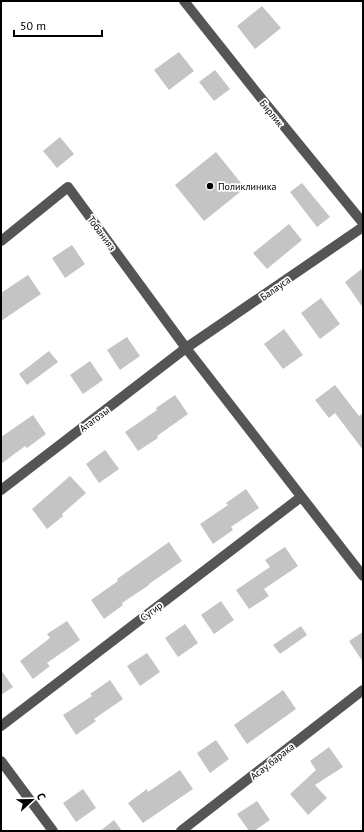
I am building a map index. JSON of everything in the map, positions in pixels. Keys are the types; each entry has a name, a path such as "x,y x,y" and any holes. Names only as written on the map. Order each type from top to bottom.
{"street":[{"name":"Бирлик","path":"184,1 363,223"},
{"name":"Тобанияз","path":"1,241 68,187 186,348"},
{"name":"Балауса","path":"186,348 363,227"},
{"name":"Атагозы","path":"1,490 186,348"},
{"path":"186,348 363,576"},
{"name":"Сугир","path":"1,726 301,497"},
{"name":"Асау барака","path":"181,831 363,690"},
{"path":"1,761 53,831"}],"building":[{"path":"262,6 281,28 255,49 237,26"},
{"path":"179,52 194,71 169,90 154,70"},
{"path":"215,70 230,89 214,101 199,82"},
{"path":"60,137 74,154 57,168 43,151"},
{"name":"Поликлиника","path":"216,152 245,188 204,221 175,185"},
{"path":"302,183 330,217 317,227 290,192"},
{"path":"289,224 302,240 267,269 253,253"},
{"path":"72,245 85,264 65,278 52,258"},
{"path":"363,268 363,308 345,282"},
{"path":"28,275 41,294 1,321 1,293"},
{"path":"321,298 340,324 320,339 301,313"},
{"path":"284,329 303,355 283,369 264,344"},
{"path":"127,337 140,356 120,370 107,350"},
{"path":"49,351 58,362 27,385 19,374"},
{"path":"90,361 103,380 83,394 70,375"},
{"path":"335,385 359,416 363,413 363,450 335,413 329,418 315,400"},
{"path":"175,395 188,414 157,436 158,438 138,451 125,432 157,410 156,408"},
{"path":"33,415 46,434 27,448 25,446 1,464 1,437"},
{"path":"105,450 119,469 99,483 86,464"},
{"path":"70,476 86,493 62,514 63,516 47,529 32,509"},
{"path":"246,489 259,508 231,527 233,530 213,544 200,524 228,505 226,503"},
{"path":"169,542 182,561 122,603 123,605 104,619 91,600 118,581 117,579"},
{"path":"285,547 298,566 264,589 269,596 249,609 236,590 270,567 265,560"},
{"path":"221,601 234,620 214,634 201,615"},
{"path":"67,621 80,640 47,663 50,666 33,679 20,661 50,638 47,634"},
{"path":"185,624 198,643 178,657 165,638"},
{"path":"301,626 307,635 280,654 273,645"},
{"path":"363,632 363,662 349,641"},
{"path":"147,653 160,672 140,686 127,666"},
{"path":"1,670 13,687 1,695"},
{"path":"110,680 123,699 94,719 96,721 76,735 63,715 92,696 90,694"},
{"path":"283,690 296,709 247,744 234,725"},
{"path":"216,740 229,759 210,773 197,753"},
{"path":"329,747 343,767 315,785 327,798 308,815 290,794 316,770 310,761"},
{"path":"180,770 193,789 143,823 128,803 147,789 148,792"},
{"path":"83,789 96,808 76,822 63,803"},
{"path":"257,801 270,820 254,831 249,831 237,814"},
{"path":"114,820 122,831 100,831"}],"place":[{"name":"Поликлиника","path":"210,186"}]}
